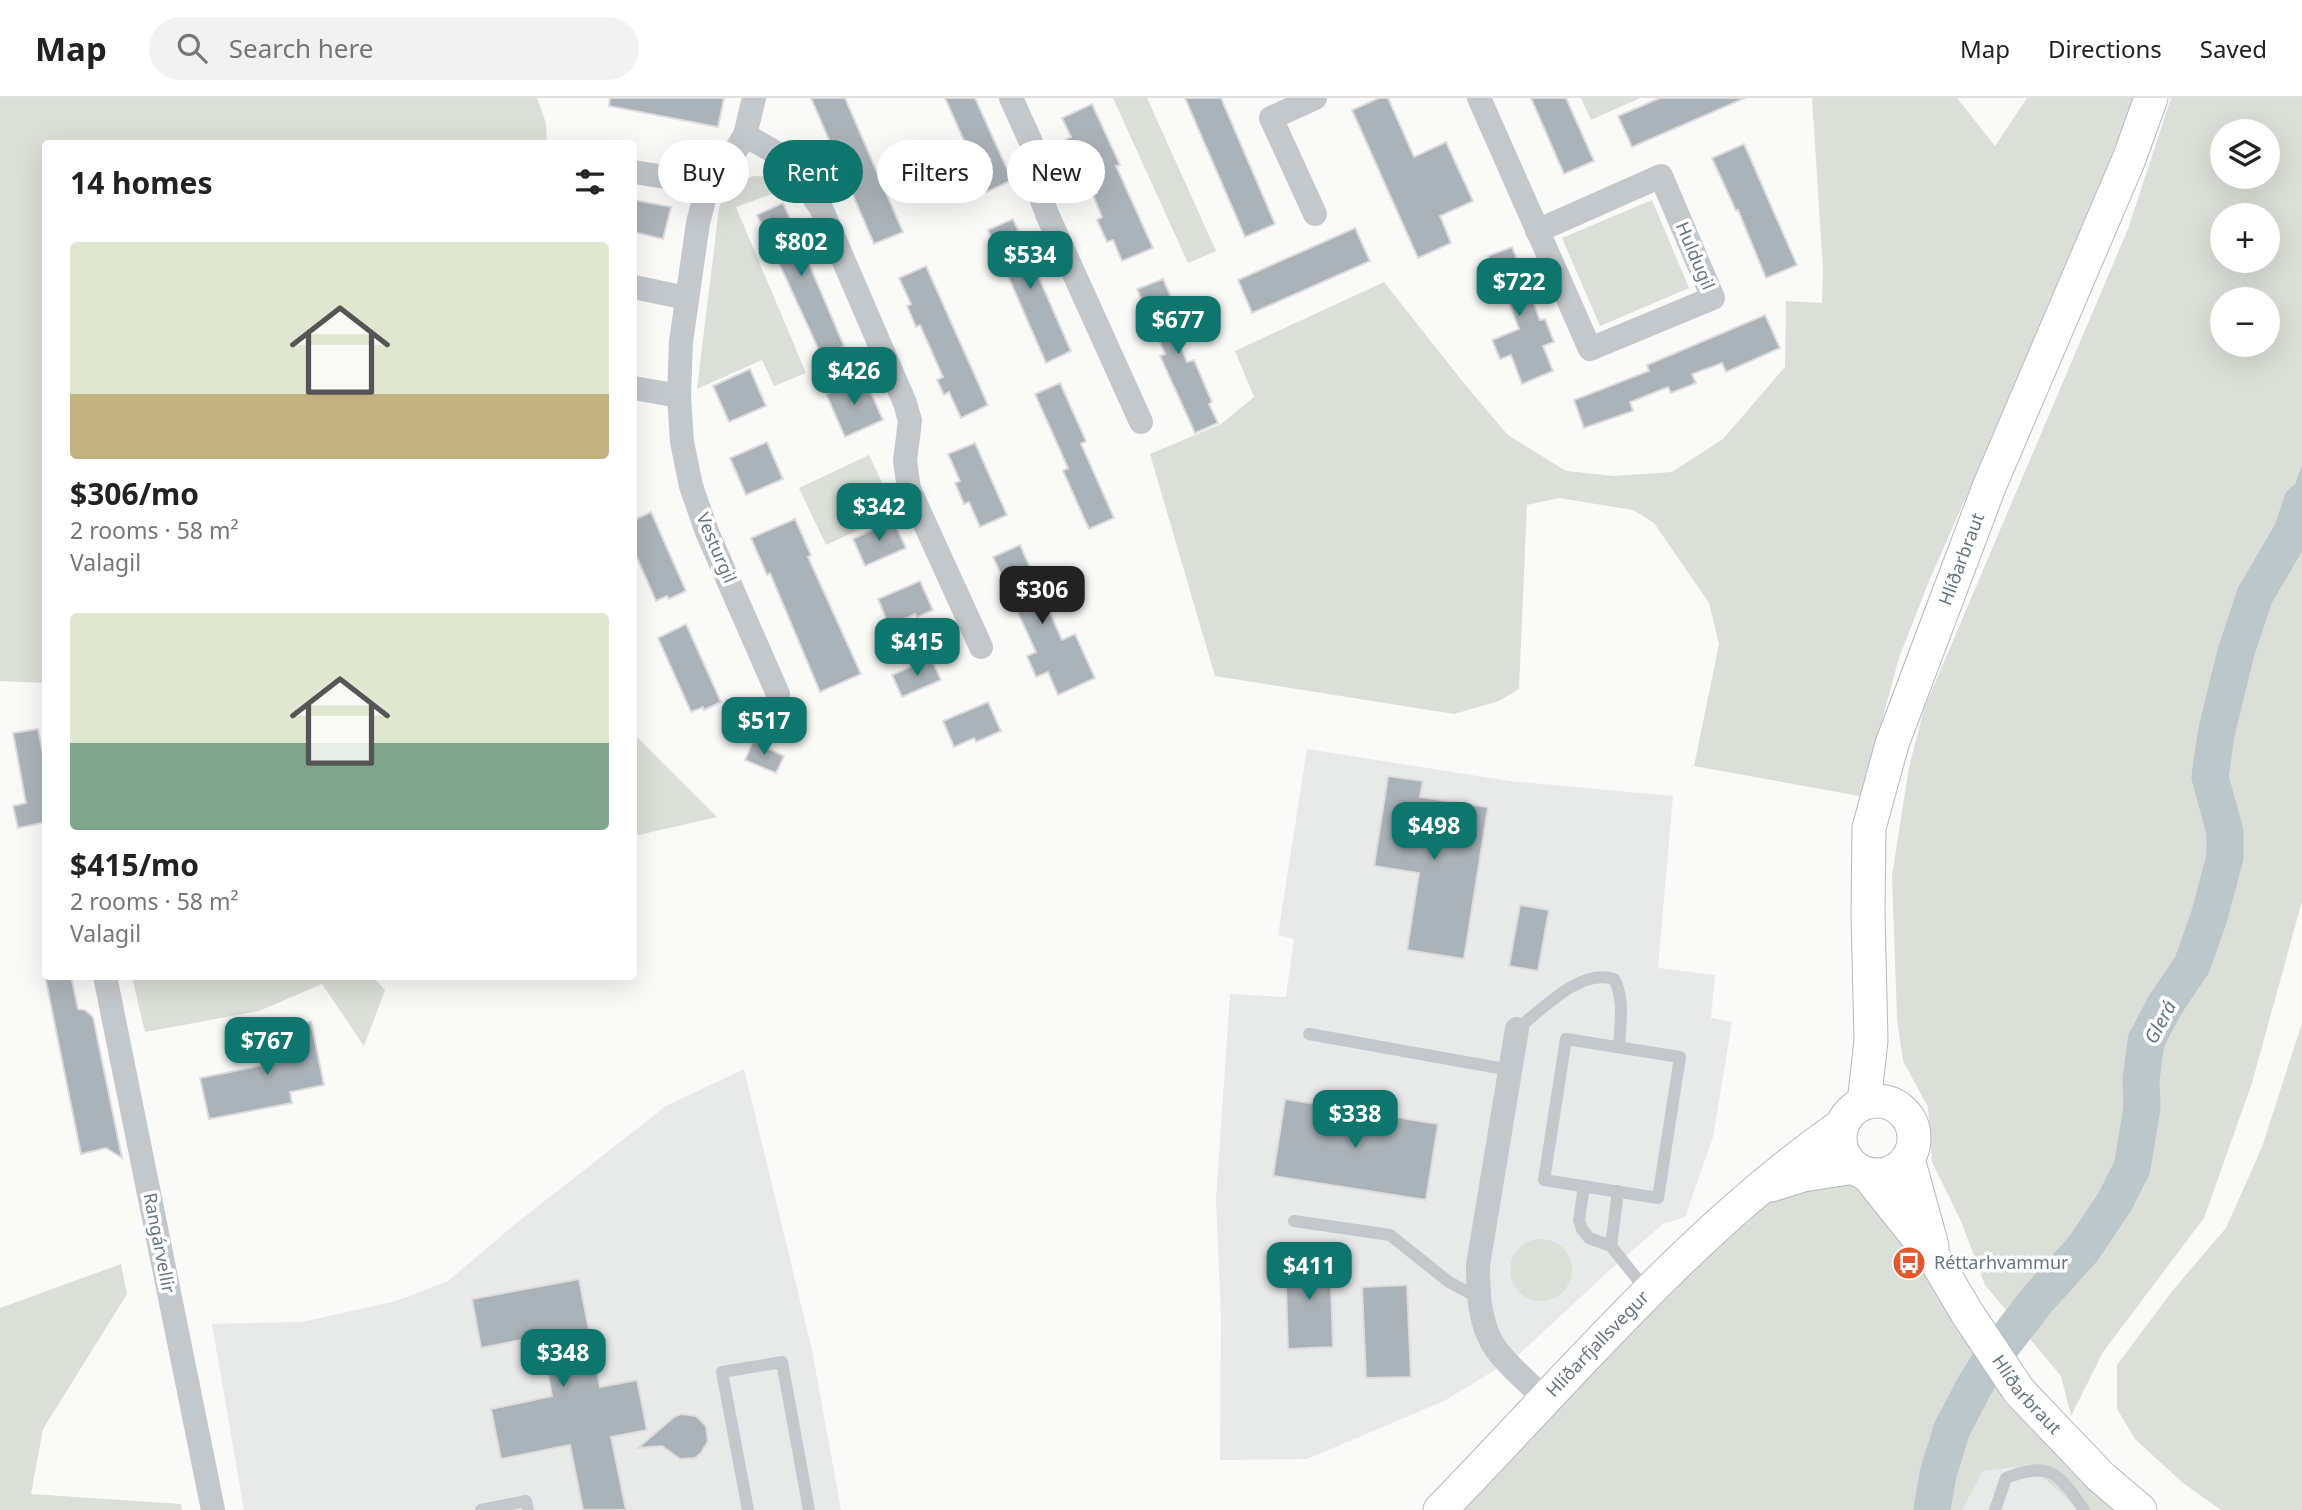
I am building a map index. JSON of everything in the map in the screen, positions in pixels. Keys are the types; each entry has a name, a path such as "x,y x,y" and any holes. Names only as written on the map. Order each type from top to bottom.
{"main road":[{"name":"Hlíðarbraut","path":"2140,1510 2101,1477 2019,1391 1967,1314 1935,1259 1860,1170 1846,1159 1840,1137 1866,1111 1871,1041 1868,913 1870,828 1892,744 1989,487 2124,172 2151,98"},
{"name":"Hlíðarbraut","path":"1866,1111 1908,1117 1913,1127 1914,1138 1908,1159 1935,1259"},
{"name":"Hlíðarfjallsvegur","path":"1440,1510 1704,1236 1794,1159 1866,1111"},
{"path":"1860,1170 1878,1175 1889,1173 1908,1159"},
{"name":"Hlíðarfjallsvegur","path":"1765,1186 1803,1175 1860,1170"}],"street":[{"name":"Vesturgil","path":"742,140 754,98"},
{"path":"1011,98 1039,160 1040,192 1046,214 1142,422"},
{"path":"1315,98 1271,118 1315,214"},
{"name":"Huldugil","path":"1479,98 1537,231 1590,349 1713,298 1661,176 1537,231"},
{"path":"745,135 780,155 799,175 821,208 905,403 910,421 906,446 906,474 914,504 981,647"},
{"path":"637,172 658,176"},
{"name":"Vesturgil","path":"703,203 686,298 679,396 682,442 691,486 707,532 778,694"},
{"path":"637,288 686,298"},
{"path":"637,389 679,396"},
{"name":"Rangárvellir","path":"106,980 213,1510"},
{"path":"1517,1029 1478,1265 1479,1298 1486,1330 1495,1348 1545,1399"}],"lane":[{"path":"1517,1029 1574,984 1593,976 1604,976 1614,979 1618,987 1619,1047"},
{"path":"1308,1034 1510,1070"},
{"path":"1566,1039 1619,1047 1680,1057 1658,1198 1544,1180 1566,1039"},
{"path":"1584,1186 1579,1220 1581,1229 1589,1238 1611,1246 1649,1293"},
{"path":"1611,1246 1618,1192"},
{"path":"1294,1221 1390,1235 1449,1282 1479,1298"},
{"path":"748,1510 722,1373 782,1362 809,1510"},
{"path":"1994,1510 2006,1478 2025,1470 2046,1470 2064,1481 2084,1510"},
{"path":"481,1510 526,1501 528,1510"}],"shaded area":[{"path":"0,98 537,98 546,123 547,140 42,140 42,683 0,681"},
{"path":"1113,98 1147,98 1216,251 1188,263"},
{"path":"1581,98 1640,98 1591,120"},
{"path":"1812,98 1957,98 1995,146 2027,98 2142,98 1929,581 1899,658 1865,797 1694,766 1719,644 1709,603 1654,523 1633,510 1559,498 1527,505 1519,689 1499,701 1454,714 1215,676 1150,454 1221,424 1254,397 1235,351 1384,282 1508,435 1566,471 1614,476 1672,472 1723,439 1785,367 1786,301 1822,303 1823,269"},
{"path":"2171,98 2302,98 2302,464 2286,510 2302,533 2302,901 2252,1083 2204,1218 2103,1352 2071,1416 2061,1376 1985,1285 1961,1221 1932,1162 1928,1107 1903,1061 1897,1019 1892,876 1909,767 1924,709 2128,229"},
{"path":"763,176 763,197 749,202 749,178"},
{"path":"1652,200 1689,288 1600,326 1562,238"},
{"path":"721,203 747,203 736,207 806,373 774,386 762,360 697,389"},
{"path":"869,455 896,512 826,545 799,488"},
{"path":"2302,464 2302,533 2286,510"},
{"path":"637,737 717,817 637,835"},
{"path":"1307,749 1509,781 1673,796 1658,968 1715,975 1711,1018 1732,1022 1713,1137 1685,1217 1663,1224 1515,1358 1444,1401 1307,1459 1220,1460 1221,1318 1216,1199 1230,994 1286,997 1294,939 1278,935"},
{"path":"133,980 376,980 385,990 364,1046 322,984 259,1011 145,1032"},
{"path":"2302,1023 2302,1510 2221,1510 2183,1483 2135,1439 2117,1409 2117,1365 2173,1290 2226,1228 2262,1147"},
{"path":"744,1069 812,1350 841,1510 244,1510 212,1324 302,1322 396,1301 448,1281 514,1225 666,1106"},
{"path":"1857,1180 2124,1510 2080,1510 2029,1465 1983,1471 1962,1510 1458,1510 1732,1222 1772,1193"},
{"path":"1541,1239 1563,1248 1572,1270 1563,1292 1541,1301 1519,1292 1510,1270 1519,1248"},
{"path":"121,1264 127,1294 43,1429 31,1494 181,1504 182,1510 0,1510 0,1308"},
{"path":"1973,1435 2102,1510 1947,1510"}],"building":[{"path":"610,98 724,98 718,127 609,106"},
{"path":"811,98 845,98 877,172 877,203 890,203 903,232 874,244 856,203 863,203 863,140 829,140"},
{"path":"945,98 975,98 1007,169 1007,182 993,189 993,140 964,140"},
{"path":"1185,98 1221,98 1275,224 1245,237"},
{"path":"1379,98 1388,98 1414,157 1446,142 1473,201 1440,216 1451,243 1418,258 1352,110"},
{"path":"1531,98 1566,98 1594,161 1564,174"},
{"path":"1660,98 1745,98 1632,147 1618,116"},
{"path":"1092,104 1153,248 1122,261 1113,240 1107,242 1097,220 1102,217 1096,203 1105,203 1105,140 1066,140 1071,137 1062,118"},
{"path":"1744,144 1797,265 1766,278 1738,210 1736,211 1712,158"},
{"path":"637,201 671,207 663,239 637,233"},
{"path":"783,203 844,346 822,357 757,215"},
{"path":"1013,219 1071,351 1046,363 988,230"},
{"path":"1355,228 1370,261 1252,313 1238,280"},
{"path":"1512,247 1540,320 1545,319 1554,342 1543,346 1553,371 1522,384 1511,355 1500,359 1492,340 1519,329 1507,296 1488,303 1479,279 1495,273 1488,256"},
{"path":"926,266 988,405 961,418 949,392 944,395 937,380 943,377 920,325 916,327 907,306 911,304 899,278"},
{"path":"1163,279 1185,329 1175,334 1187,362 1194,360 1218,423 1195,433 1160,356 1165,354 1137,289"},
{"path":"1765,315 1780,348 1726,372 1722,363 1692,374 1696,383 1671,393 1668,387 1630,402 1633,411 1584,428 1574,400 1649,371 1647,365"},
{"path":"750,369 766,406 729,422 713,386"},
{"path":"864,377 883,420 845,437 826,394"},
{"path":"1060,383 1086,441 1081,444 1114,518 1089,529 1063,471 1068,468 1035,394"},
{"path":"767,442 783,479 746,495 730,458"},
{"path":"975,443 1007,515 980,527 969,502 964,504 955,483 960,481 948,454"},
{"path":"651,512 686,591 669,599 667,596 656,601 637,558 637,519"},
{"path":"795,519 811,555 808,557 861,674 820,692 770,573 767,575 751,538"},
{"path":"893,520 906,548 865,566 853,539"},
{"path":"1020,545 1062,640 1075,634 1095,678 1058,695 1048,672 1036,677 1027,656 1036,652 1014,604 1010,606 1001,585 1005,583 993,557"},
{"path":"920,581 933,610 917,617 915,614 889,626 878,599"},
{"path":"686,624 721,702 704,710 703,707 691,712 658,638"},
{"path":"931,658 941,680 902,697 892,675"},
{"path":"988,702 1001,731 976,742 974,738 954,747 943,721"},
{"path":"38,729 42,749 42,823 18,828 13,806 26,803 13,733"},
{"path":"753,741 784,756 776,773 745,760"},
{"path":"1388,776 1423,781 1420,797 1488,807 1464,959 1407,950 1419,873 1374,866"},
{"path":"1520,905 1549,910 1538,971 1509,966"},
{"path":"46,980 72,980 78,1009 85,1010 93,1017 122,1158 106,1148 81,1154"},
{"path":"311,1022 324,1085 290,1092 292,1103 209,1119 200,1078 284,1061 277,1028"},
{"path":"1285,1099 1438,1124 1426,1200 1273,1176"},
{"path":"1330,1255 1333,1347 1288,1349 1285,1257"},
{"path":"579,1279 600,1387 637,1380 647,1430 611,1437 626,1510 583,1510 570,1445 501,1459 491,1409 552,1396 541,1336 481,1348 472,1299"},
{"path":"1407,1285 1411,1377 1366,1378 1362,1287"},
{"path":"681,1414 696,1416 706,1426 708,1441 695,1458 680,1459 662,1446 638,1448 674,1417"}],"waterway":[{"name":"Glerá","path":"1932,1510 1938,1474 1952,1429 1975,1385 2038,1299 2083,1249 2114,1203 2132,1168 2142,1108 2141,1080 2146,1041 2165,1005 2192,965 2209,917 2225,857 2225,832 2210,777 2216,734 2236,652 2255,595 2292,532 2302,502"}],"place":[{"name":"Réttarhvammur","path":"1909,1263"}]}
